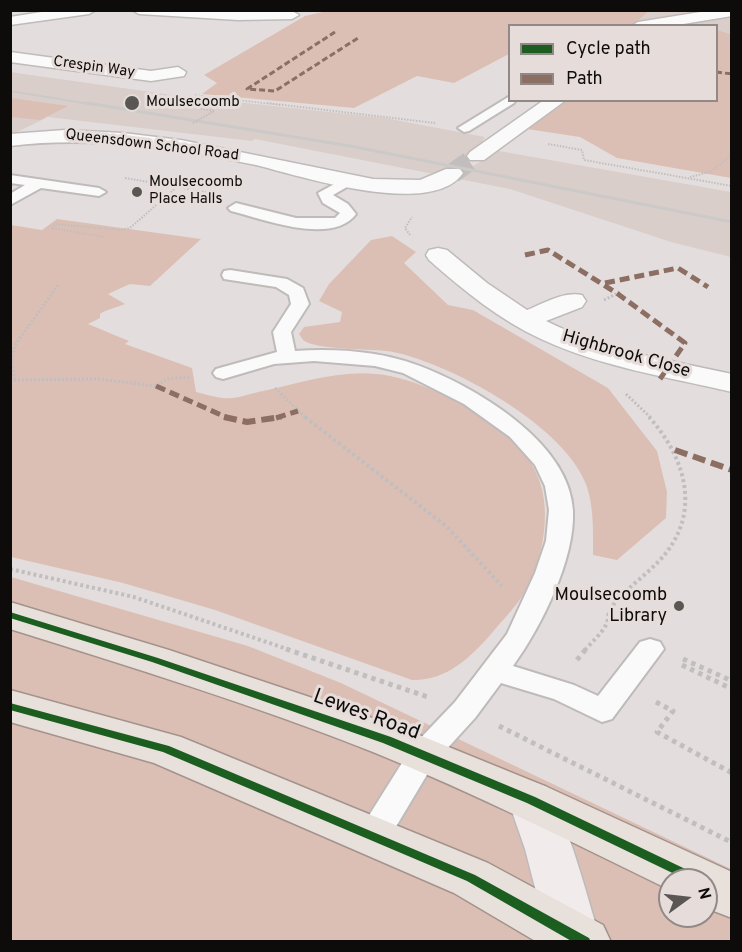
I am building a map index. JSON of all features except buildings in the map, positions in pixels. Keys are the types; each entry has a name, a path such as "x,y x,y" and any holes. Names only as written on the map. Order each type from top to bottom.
{"main road":[{"name":"Lewes Road","path":"10,615 155,660 387,740 531,800 673,868"},
{"path":"10,706 165,749 374,835 471,878 578,939"},
{"path":"718,890 732,896"}],"street":[{"path":"10,21 89,10"},
{"path":"139,10 274,20 292,15"},
{"path":"10,11 59,15"},
{"path":"650,24 732,12"},
{"path":"679,19 732,19"},
{"name":"Crespin Way","path":"10,57 151,76 178,72"},
{"path":"477,156 554,102"},
{"name":"Queensdown School Road","path":"10,140 55,135 97,136 236,155 386,187 415,187 431,184 453,173"},
{"path":"292,167 310,157"},
{"name":"Highbrook Close","path":"438,255 480,291 524,320 563,339 602,352 732,383"},
{"name":"Highbrook Close","path":"524,320 573,301"},
{"path":"531,800 578,939"}],"lane":[{"path":"464,128 508,101"},
{"path":"10,179 99,192"},
{"path":"236,207 305,223 334,224 344,220 348,213 345,208 329,200 326,193 349,180"},
{"path":"10,201 39,183"},
{"path":"230,275 280,283 297,292 300,304 282,332 282,340 288,356"},
{"path":"223,373 288,356 358,357 410,369 478,404 503,420 530,444 545,463 556,486 561,525 548,573 524,628 465,710 423,755 374,835"},
{"path":"493,670 564,692 602,711 650,649"}],"path":[{"path":"192,91 191,93 200,96 354,111 464,128"},
{"path":"183,105 214,111 193,123"},
{"path":"686,178 710,172 732,155"},
{"path":"584,160 732,186"},
{"path":"99,192 105,193 125,178 178,186 246,202 236,207"},
{"path":"104,237 51,228 56,224 121,230 130,228 178,186"},
{"path":"58,285 15,345 11,362 13,380 98,379 156,386 167,379 223,373"},
{"path":"248,366 263,374 280,394 308,420 446,526 467,546 524,628 576,661 607,624 609,610 674,544 683,522 686,491 683,471 675,450 664,430 646,411 616,388"},
{"path":"10,569 134,597 465,710 732,842"},
{"path":"683,654 682,658 732,681"},
{"path":"650,699 673,711 657,732 732,773"}],"shaded area":[{"path":"327,11 649,11 634,24 508,24 508,55 454,83 417,76 354,108 202,94 217,83 204,75 305,16"},
{"path":"649,11 731,11 731,34 718,30 718,24 633,24"},
{"path":"718,30 731,34 731,178 617,158 580,137 527,129 566,102 718,102"},
{"path":"10,72 172,95 385,118 485,137 479,147 457,163 473,166 499,151 731,192 731,257 671,242 510,189 255,139 252,141 48,117 11,135"},
{"path":"11,98 68,106 40,120 11,117"},
{"path":"57,219 201,239 150,286 130,284 108,294 125,304 103,312 100,318 88,324 129,341 125,344 192,368 196,392 220,398 233,398 324,377 362,373 381,374 423,386 456,401 490,421 519,446 538,477 545,506 540,553 523,595 475,651 456,666 436,677 412,680 215,610 123,583 11,557 11,225 42,230"},
{"path":"392,236 416,252 404,263 448,305 473,310 608,388 657,451 667,492 666,518 617,560 593,555 591,504 587,487 575,464 557,442 505,402 475,384 417,359 393,352 320,346 303,340 299,334 304,327 340,322 342,312 319,301 329,284 371,240"},
{"path":"11,577 248,646 341,683 731,869 731,941 11,942"}],"tunnel":[{"path":"453,173 477,156"}],"railway":[{"path":"10,91 96,105"},
{"path":"87,103 350,146 732,222"}],"marked path":[{"path":"335,32 247,89 275,91 358,38"},
{"path":"718,72 732,74"},
{"path":"525,255 548,250 618,294 685,343 660,379"},
{"path":"605,283 678,268 708,287"},
{"path":"156,386 233,420 262,422 298,411"},
{"path":"675,450 732,470"}],"cycle path":[{"path":"10,615 155,660 387,740 531,800 673,868"},
{"path":"10,706 165,749 471,878 585,942"}],"place":[{"name":"Moulsecoomb","path":"132,103"},
{"name":"Moulsecoomb Place Halls","path":"137,192"},
{"name":"Moulsecoomb Library","path":"679,606"}]}
